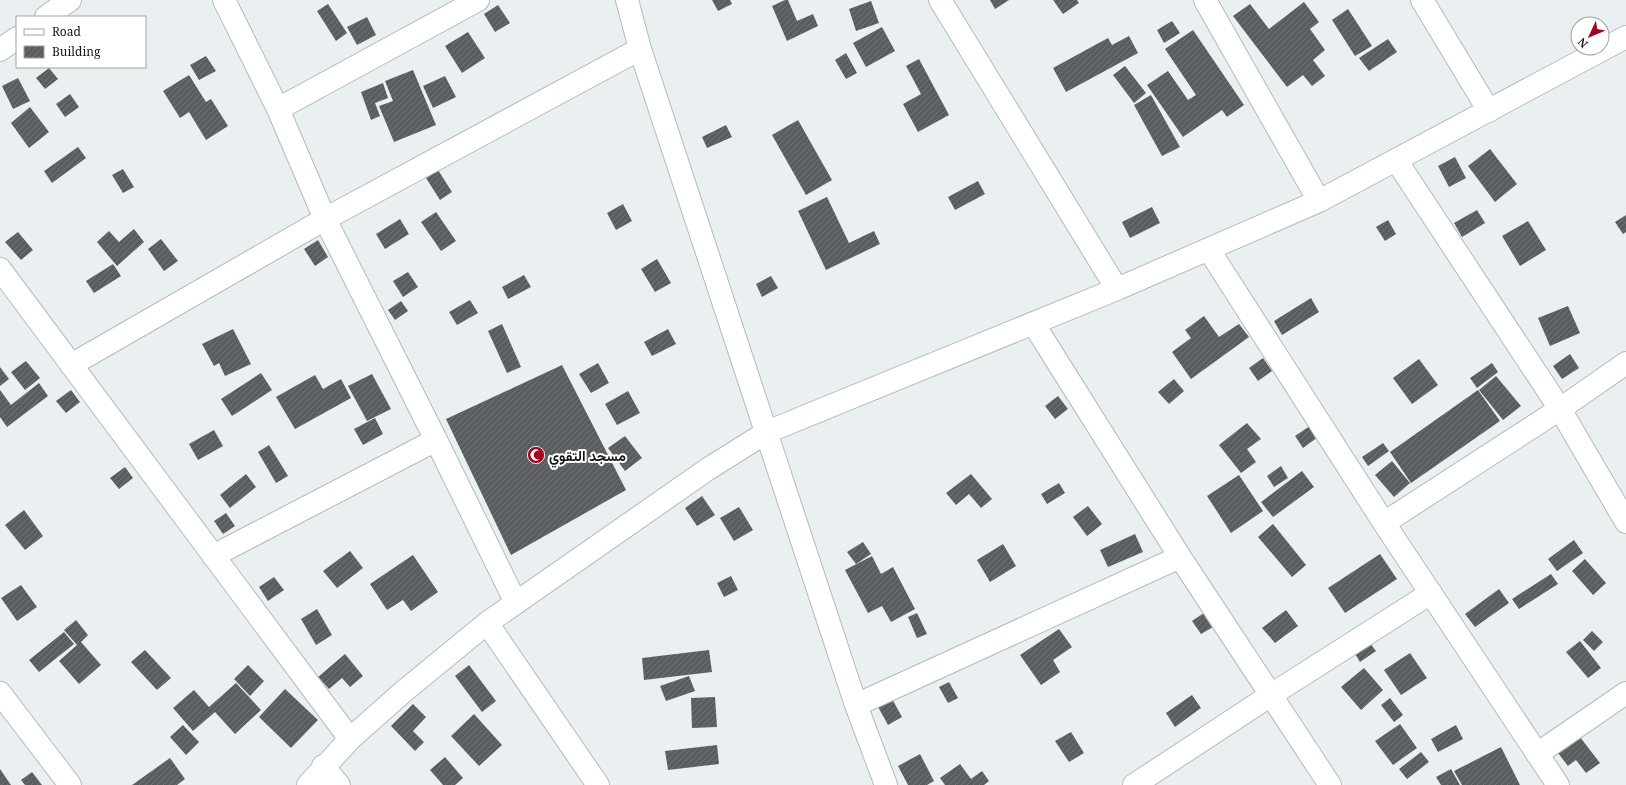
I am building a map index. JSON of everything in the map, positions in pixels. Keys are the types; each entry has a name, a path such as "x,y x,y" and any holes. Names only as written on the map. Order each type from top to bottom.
{"street":[{"path":"47,16 70,0"},
{"path":"224,0 278,109 325,219 516,603"},
{"path":"278,109 478,0"},
{"path":"627,0 640,49 856,705 886,785"},
{"path":"940,0 1117,289"},
{"path":"1205,0 1319,201"},
{"path":"1422,0 1489,111"},
{"path":"308,785 350,739 403,692 487,623 708,469 766,432 1117,289 1210,250 1319,201 1626,38"},
{"path":"0,50 16,39"},
{"path":"72,365 325,219 640,49"},
{"path":"1396,160 1560,409 1626,522"},
{"path":"1210,250 1384,523 1558,785"},
{"path":"0,269 350,739"},
{"path":"1033,324 1180,557 1330,785"},
{"path":"1384,523 1560,409 1626,363"},
{"path":"213,556 436,440"},
{"path":"856,705 1180,557"},
{"path":"1134,785 1271,695 1431,593"},
{"path":"487,623 598,785"},
{"path":"0,693 70,785"},
{"path":"1537,754 1626,693"},
{"path":"324,766 339,785"}],"building":[{"path":"712,0 730,0 732,4 718,11"},
{"path":"788,0 797,21 813,14 818,26 787,41 772,6"},
{"path":"990,0 1009,0 995,9"},
{"path":"1053,0 1077,0 1079,3 1063,14"},
{"path":"871,1 879,23 856,31 849,9"},
{"path":"1304,2 1319,22 1310,29 1325,50 1313,60 1325,76 1312,86 1303,75 1287,87 1233,16 1250,4 1269,29"},
{"path":"328,4 347,33 336,41 317,11"},
{"path":"498,5 510,23 495,32 484,14"},
{"path":"1348,9 1372,46 1355,56 1332,20"},
{"path":"367,17 376,35 357,45 347,27"},
{"path":"1172,21 1180,33 1164,43 1157,30"},
{"path":"882,27 895,51 866,67 853,43"},
{"path":"1193,30 1244,105 1227,117 1222,110 1183,137 1147,85 1168,71 1188,100 1196,95 1165,49"},
{"path":"468,32 485,58 462,73 445,46"},
{"path":"1129,36 1138,53 1066,92 1053,68 1108,38 1112,45"},
{"path":"1388,39 1397,52 1369,71 1359,58"},
{"path":"846,53 857,73 846,79 835,60"},
{"path":"206,56 216,71 199,80 190,65"},
{"path":"919,59 949,115 918,132 903,104 921,94 906,66"},
{"path":"1125,66 1146,93 1134,103 1113,75"},
{"path":"49,68 58,79 45,89 36,78"},
{"path":"413,70 436,125 394,142 379,106 393,101 385,81"},
{"path":"189,75 206,102 211,99 228,126 206,140 189,112 180,118 163,91"},
{"path":"445,76 456,97 433,108 423,86"},
{"path":"18,78 30,101 13,109 2,86"},
{"path":"383,83 388,98 375,103 380,116 371,120 361,92"},
{"path":"70,94 79,107 65,117 56,104"},
{"path":"1151,95 1180,147 1162,156 1134,105"},
{"path":"30,107 49,132 29,148 11,123"},
{"path":"798,120 832,180 806,195 772,135"},
{"path":"726,125 732,137 707,148 702,137"},
{"path":"78,147 86,158 52,183 44,171"},
{"path":"1490,149 1517,184 1495,202 1468,166"},
{"path":"1455,157 1466,178 1449,187 1438,166"},
{"path":"123,169 134,187 123,193 112,175"},
{"path":"438,170 452,192 440,200 426,178"},
{"path":"978,181 985,194 955,210 948,197"},
{"path":"827,197 849,243 874,231 880,244 826,270 798,211"},
{"path":"623,204 632,221 616,230 607,213"},
{"path":"1152,207 1160,223 1130,238 1122,222"},
{"path":"1477,210 1485,223 1462,237 1454,223"},
{"path":"436,212 456,241 441,251 421,222"},
{"path":"1626,215 1626,232 1623,234 1615,222"},
{"path":"400,219 409,234 385,249 376,234"},
{"path":"1388,220 1396,234 1385,241 1376,227"},
{"path":"1528,221 1546,250 1520,266 1502,236"},
{"path":"134,229 144,242 117,266 97,242 109,231 119,242"},
{"path":"18,232 33,250 21,260 5,242"},
{"path":"161,239 178,261 164,271 148,249"},
{"path":"318,240 328,257 315,266 304,249"},
{"path":"657,259 671,283 655,292 641,269"},
{"path":"113,264 121,276 94,293 86,281"},
{"path":"408,272 418,287 403,297 393,281"},
{"path":"524,275 531,287 508,299 502,287"},
{"path":"771,276 778,288 762,297 756,284"},
{"path":"1311,298 1319,312 1282,335 1274,321"},
{"path":"470,300 478,313 457,325 449,312"},
{"path":"401,301 408,311 395,320 388,310"},
{"path":"1568,306 1580,333 1550,346 1538,318"},
{"path":"1204,316 1219,337 1239,324 1249,337 1191,379 1172,352 1191,338 1185,330"},
{"path":"502,324 521,367 507,373 488,331"},
{"path":"233,329 251,364 225,376 219,363 214,366 202,344"},
{"path":"668,329 676,344 652,356 644,342"},
{"path":"1570,354 1579,368 1562,379 1553,366"},
{"path":"1263,358 1272,371 1258,381 1249,368"},
{"path":"1419,359 1438,385 1412,404 1393,378"},
{"path":"26,361 40,378 25,390 11,372"},
{"path":"598,363 609,383 591,393 579,374"},
{"path":"1492,363 1498,372 1477,388 1470,378"},
{"name":"مسجد التقوي","path":"562,365 626,490 511,555 446,419"},
{"path":"0,367 9,379 0,386"},
{"path":"261,373 272,390 232,416 221,399"},
{"path":"372,374 391,409 367,421 348,386"},
{"path":"315,375 323,389 341,379 351,398 295,429 276,397"},
{"path":"1496,376 1521,406 1503,420 1479,390"},
{"path":"1174,379 1184,391 1169,404 1158,392"},
{"path":"39,383 48,396 7,427 0,417 0,390 11,405"},
{"path":"71,390 80,402 66,413 56,401"},
{"path":"1478,390 1500,421 1411,483 1390,452"},
{"path":"628,391 640,413 617,425 605,404"},
{"path":"1058,396 1068,409 1055,419 1045,406"},
{"path":"375,418 383,434 363,445 354,429"},
{"path":"1247,423 1261,439 1247,449 1256,462 1241,473 1219,445"},
{"path":"1310,426 1318,437 1303,448 1295,436"},
{"path":"214,430 223,446 198,460 189,444"},
{"path":"625,436 642,458 625,471 608,448"},
{"path":"1383,443 1389,451 1368,466 1362,457"},
{"path":"269,445 288,476 276,483 258,452"},
{"path":"1392,461 1410,483 1394,497 1375,475"},
{"path":"1281,466 1288,478 1274,487 1267,476"},
{"path":"125,467 133,478 119,489 110,478"},
{"path":"1302,471 1314,487 1273,517 1261,502"},
{"path":"246,474 256,487 230,508 220,495"},
{"path":"971,474 992,499 981,508 969,494 956,505 946,493"},
{"path":"1239,475 1263,511 1231,533 1207,496"},
{"path":"1059,483 1065,493 1047,504 1041,494"},
{"path":"702,496 715,515 697,526 685,508"},
{"path":"1088,506 1102,524 1087,536 1073,517"},
{"path":"739,507 753,530 734,541 720,518"},
{"path":"24,510 43,536 25,550 5,525"},
{"path":"226,513 235,526 223,534 214,521"},
{"path":"1273,524 1306,565 1292,577 1258,537"},
{"path":"1135,534 1143,552 1108,567 1100,550"},
{"path":"1574,540 1583,553 1557,571 1548,559"},
{"path":"863,542 871,554 856,564 847,552"},
{"path":"1003,544 1016,566 990,582 977,560"},
{"path":"350,551 363,568 337,588 323,571"},
{"path":"1380,554 1397,579 1345,613 1328,588"},
{"path":"413,555 438,592 411,611 403,600 387,610 370,584"},
{"path":"872,556 881,574 893,567 915,609 891,622 882,606 868,613 845,570"},
{"path":"1585,559 1606,583 1593,595 1572,571"},
{"path":"1551,574 1558,584 1519,609 1512,599"},
{"path":"731,576 738,590 724,597 717,583"},
{"path":"274,577 284,590 268,601 259,587"},
{"path":"21,585 37,607 17,621 1,598"},
{"path":"1499,589 1509,603 1475,627 1465,614"},
{"path":"317,609 332,635 316,645 301,619"},
{"path":"1286,610 1298,626 1275,643 1262,628"},
{"path":"917,613 927,634 917,638 908,617"},
{"path":"1204,613 1213,627 1201,634 1192,621"},
{"path":"76,620 88,635 81,642 101,665 79,684 59,661 77,645 64,630"},
{"path":"1059,629 1072,647 1053,660 1060,672 1041,685 1020,655"},
{"path":"1592,631 1603,642 1594,651 1583,640"},
{"path":"64,632 74,644 39,672 29,660"},
{"path":"1580,641 1601,668 1588,678 1566,652"},
{"path":"1369,642 1376,651 1360,662 1354,652"},
{"path":"145,650 171,678 157,690 131,662"},
{"path":"709,650 712,672 644,680 642,658"},
{"path":"1410,653 1427,678 1401,695 1384,670"},
{"path":"345,654 363,676 350,687 342,678 329,689 318,677"},
{"path":"248,665 264,681 250,696 234,679"},
{"path":"469,665 496,701 482,712 455,676"},
{"path":"1364,668 1383,690 1361,710 1341,687"},
{"path":"689,676 695,691 666,701 660,686"},
{"path":"949,682 958,698 948,703 939,687"},
{"path":"236,683 261,710 235,734 215,712 193,731 173,708 194,690 209,707"},
{"path":"285,689 318,720 291,748 259,717"},
{"path":"1192,695 1201,708 1175,727 1166,713"},
{"path":"715,697 717,727 692,728 691,698"},
{"path":"891,697 902,717 888,725 877,705"},
{"path":"1390,698 1403,715 1394,722 1381,705"},
{"path":"413,704 426,717 413,731 424,742 415,751 391,726"},
{"path":"474,714 502,745 479,766 451,736"},
{"path":"1400,724 1417,748 1393,765 1375,741"},
{"path":"183,725 199,742 186,755 170,737"},
{"path":"1456,725 1463,739 1438,752 1431,739"},
{"path":"1071,732 1084,753 1069,762 1055,741"},
{"path":"1580,737 1600,763 1586,773 1576,760 1568,766 1558,753"},
{"path":"717,745 719,764 668,770 665,751"},
{"path":"1501,747 1520,785 1462,785 1454,771"},
{"path":"1421,752 1429,762 1407,779 1399,769"},
{"path":"920,754 934,781 927,785 908,785 898,766"},
{"path":"445,757 463,778 455,785 443,785 430,770"},
{"path":"170,758 185,779 177,785 132,785"},
{"path":"960,764 971,779 982,771 989,781 984,785 945,785 940,778"},
{"path":"0,769 11,785 0,785"},
{"path":"1451,769 1460,785 1441,785 1436,777"},
{"path":"32,772 42,785 25,785 21,780"}],"place":[{"name":"مسجد التقوي","path":"536,455"}]}
